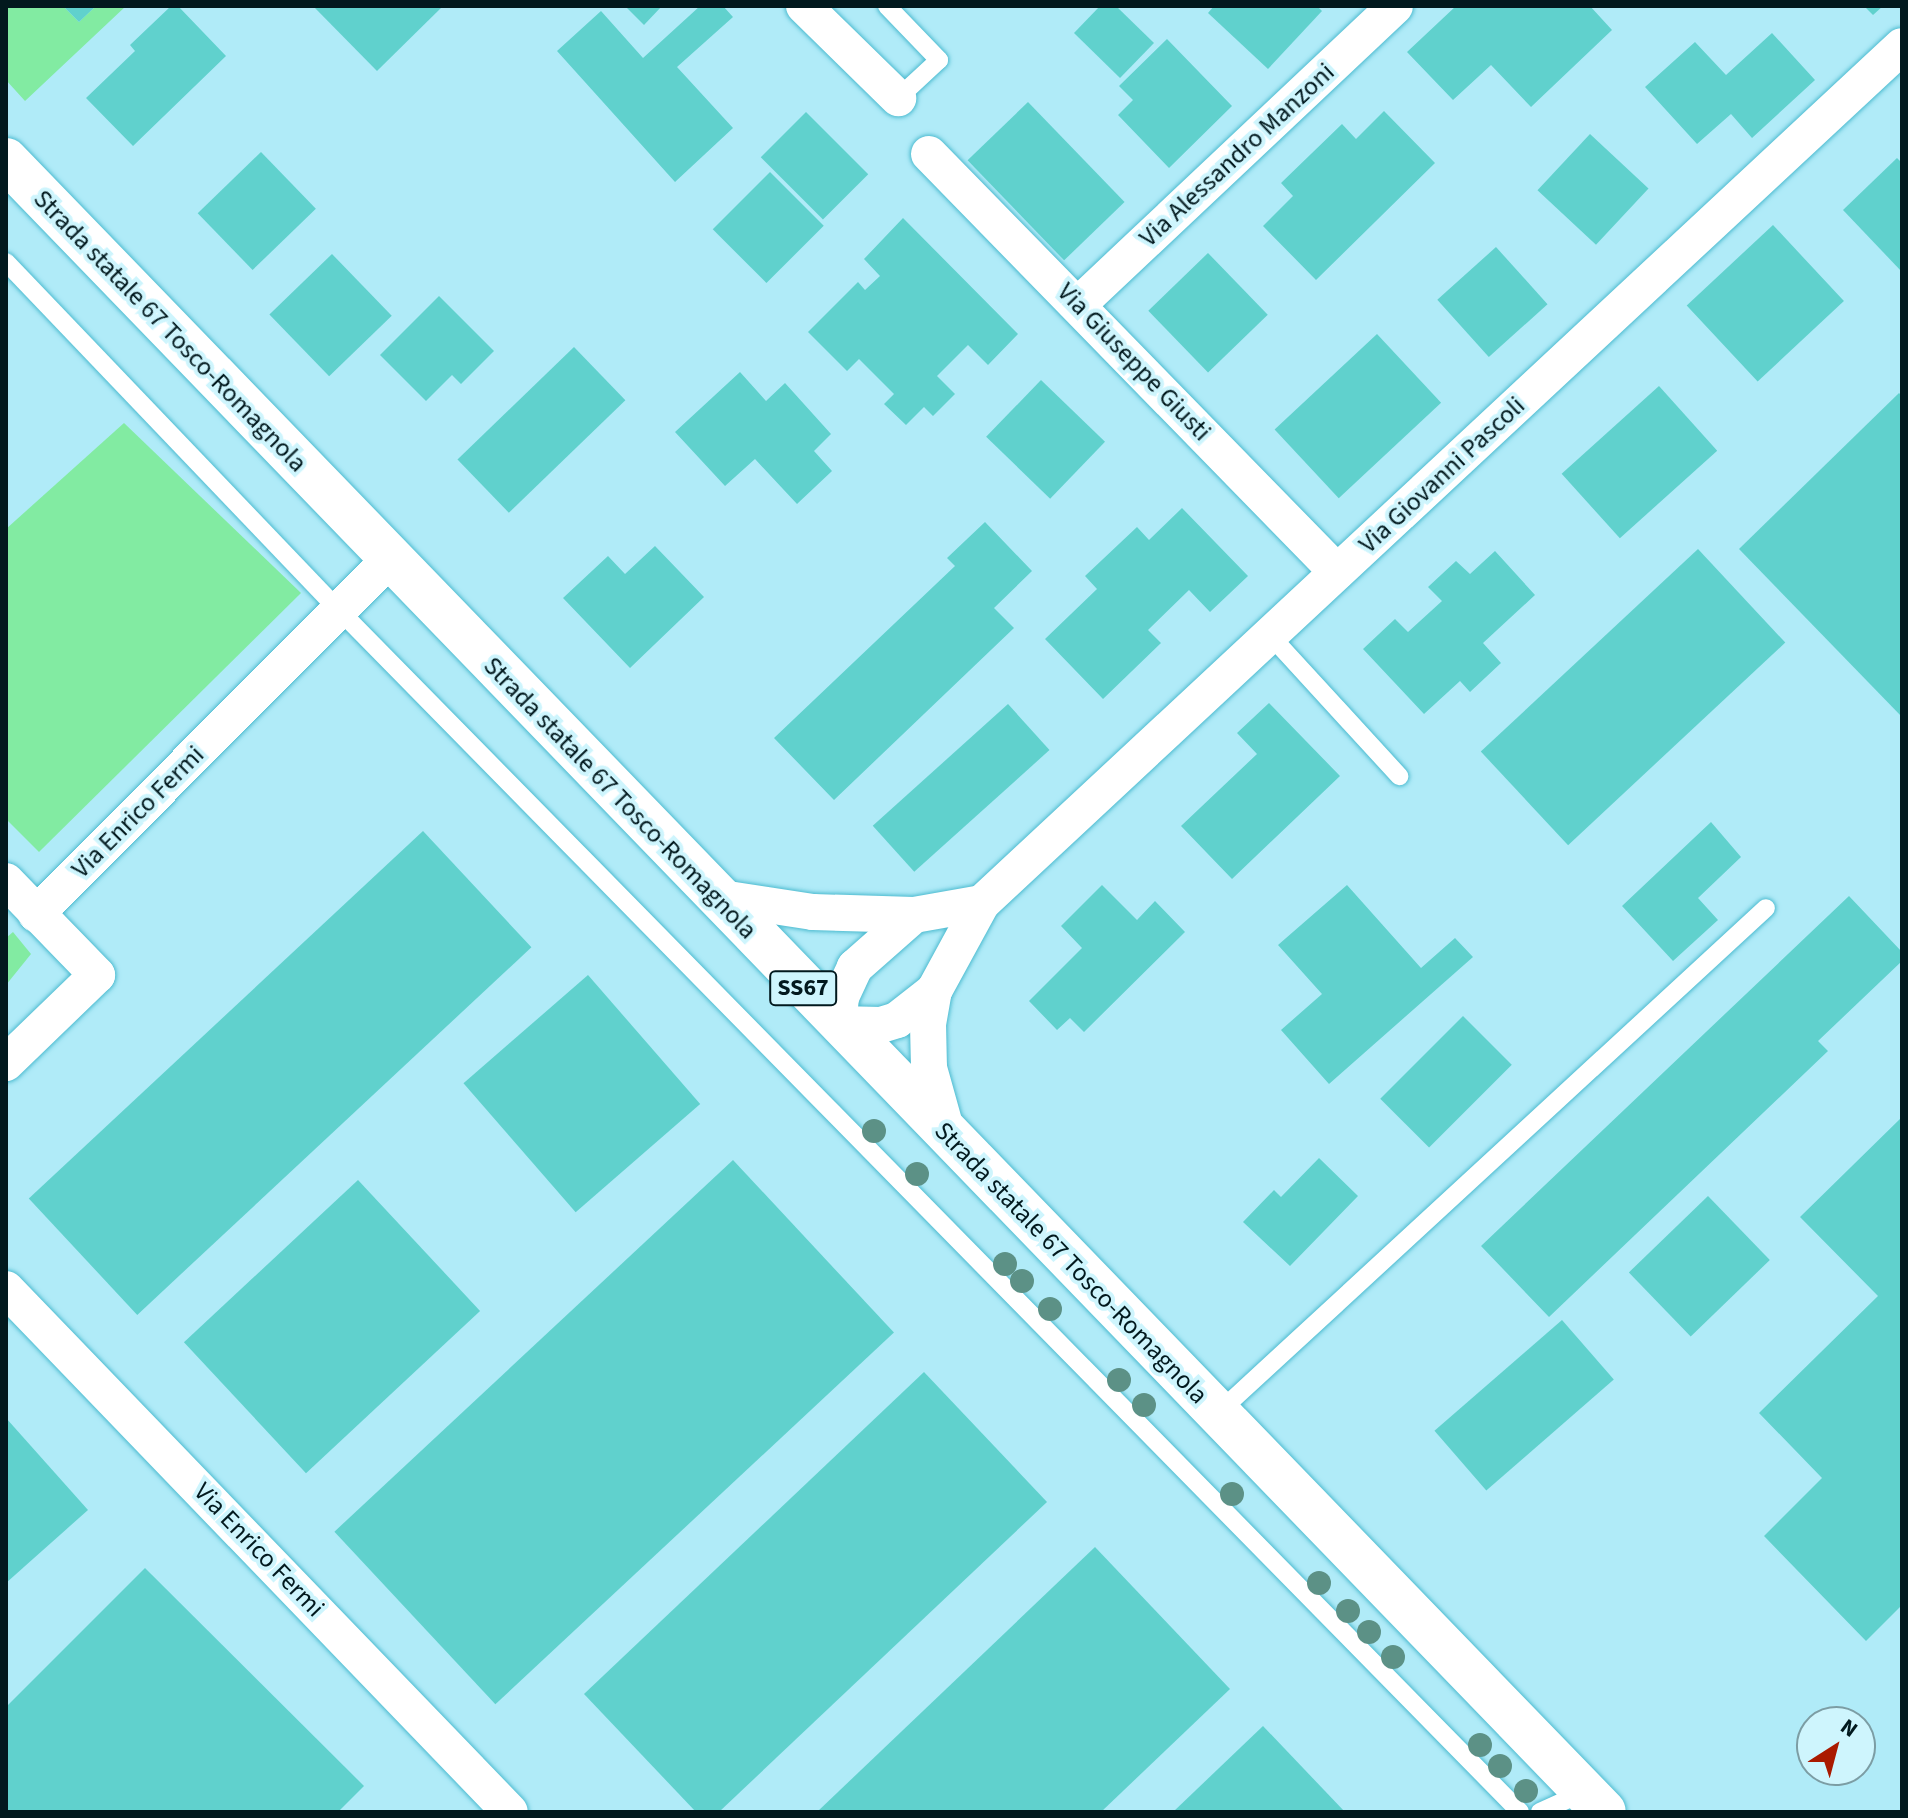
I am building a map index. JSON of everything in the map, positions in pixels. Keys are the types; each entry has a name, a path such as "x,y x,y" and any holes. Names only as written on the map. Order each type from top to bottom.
{"main road":[{"name":"Strada statale 67 Tosco-Romagnola","path":"7,162 1594,1802"}],"street":[{"path":"804,6 898,98"},
{"name":"Via Alessandro Manzoni","path":"1079,304 1395,6"},
{"name":"Via Giovanni Pascoli","path":"838,1024 881,1025 897,1020 934,991 982,903 1902,46"},
{"name":"Via Giuseppe Giusti","path":"929,154 1079,304 1337,572"},
{"name":"Via Enrico Fermi","path":"36,914 389,560"},
{"path":"6,881 97,975 6,1063"},
{"path":"715,897 813,912 914,915 982,903"},
{"path":"838,1024 841,997 855,967 914,915"},
{"name":"Via Giovanni Pascoli","path":"934,991 929,1068 948,1137"},
{"name":"Via Enrico Fermi","path":"6,1289 510,1812"}],"lane":[{"path":"887,6 939,60 898,98"},
{"path":"6,262 339,610 1520,1812"},
{"path":"1269,634 1399,776"},
{"path":"1218,1413 1766,908"},
{"path":"1540,1812 1594,1802"}],"green space":[{"path":"6,6 63,6 79,22 96,6 126,6 25,101 6,80"},
{"path":"124,423 301,593 39,852 6,819 6,529"},
{"path":"13,932 31,954 6,985 6,938"}],"building":[{"path":"63,6 96,6 79,22"},
{"path":"171,6 178,6 226,56 133,146 86,98 135,51 130,45"},
{"path":"313,6 443,6 377,71"},
{"path":"625,6 662,6 644,25"},
{"path":"700,6 723,6 733,17 677,67 733,128 675,182 557,51 601,11 643,58"},
{"path":"1100,6 1116,6 1154,43 1120,78 1074,33"},
{"path":"1214,6 1317,6 1322,11 1268,69 1208,13"},
{"path":"1456,6 1590,6 1612,30 1531,107 1491,65 1453,100 1407,52"},
{"path":"1864,6 1883,6 1873,15"},
{"path":"1772,33 1815,80 1752,138 1731,114 1697,144 1645,87 1695,42 1726,75"},
{"path":"1167,39 1232,106 1169,168 1118,115 1133,100 1119,86"},
{"path":"1028,102 1125,202 1064,260 968,160"},
{"path":"1384,111 1435,163 1316,280 1263,226 1293,196 1281,183 1342,124 1356,139"},
{"path":"806,112 868,174 823,219 761,157"},
{"path":"1590,134 1649,189 1596,245 1537,190"},
{"path":"261,152 316,209 253,270 198,213"},
{"path":"1897,158 1902,163 1902,272 1843,210"},
{"path":"770,172 824,226 766,283 713,229"},
{"path":"903,218 1018,334 988,365 968,345 937,376 955,394 933,416 924,407 906,425 884,404 894,394 859,359 847,371 808,332 858,282 865,290 880,276 864,259"},
{"path":"1773,225 1844,301 1758,382 1687,305"},
{"path":"1496,247 1548,304 1489,357 1437,300"},
{"path":"1208,253 1268,315 1208,373 1148,311"},
{"path":"332,254 392,316 329,376 269,314"},
{"path":"439,296 494,351 461,384 452,375 426,401 380,355"},
{"path":"1377,334 1441,403 1339,498 1275,429"},
{"path":"574,347 625,400 509,513 457,460"},
{"path":"740,372 766,401 785,383 831,434 814,451 832,471 797,504 755,459 725,486 675,432"},
{"path":"1041,380 1105,442 1050,499 986,437"},
{"path":"1659,386 1717,451 1620,538 1562,474"},
{"path":"1899,393 1902,396 1902,717 1739,549"},
{"path":"1182,508 1248,576 1210,612 1189,590 1148,630 1161,643 1103,699 1045,639 1097,589 1085,576 1137,527 1149,540"},
{"path":"985,522 1032,571 994,608 1014,628 834,800 774,738 955,566 947,558"},
{"path":"655,546 704,597 630,668 563,598 608,556 625,574"},
{"path":"1698,549 1785,643 1568,845 1481,752"},
{"path":"1495,551 1535,595 1483,643 1501,663 1470,692 1460,681 1424,714 1363,649 1395,619 1408,632 1442,601 1428,587 1456,561 1470,574"},
{"path":"1269,703 1340,776 1232,879 1181,826 1257,754 1237,733"},
{"path":"1008,704 1049,750 914,872 873,826"},
{"path":"1711,822 1741,857 1698,898 1718,920 1673,961 1622,906"},
{"path":"423,831 531,947 137,1315 29,1199"},
{"path":"1102,885 1137,920 1155,901 1185,932 1084,1032 1070,1018 1057,1030 1029,1001 1082,948 1061,926"},
{"path":"1347,885 1421,968 1455,938 1473,957 1329,1084 1281,1030 1322,994 1278,945"},
{"path":"1849,896 1902,952 1902,961 1818,1041 1828,1051 1549,1317 1481,1246"},
{"path":"588,975 700,1104 576,1212 463,1083"},
{"path":"1463,1016 1512,1065 1429,1148 1380,1099"},
{"path":"1902,1117 1902,1605 1866,1641 1764,1536 1822,1478 1759,1413 1878,1296 1800,1217"},
{"path":"1319,1158 1358,1196 1290,1266 1243,1222 1274,1190 1281,1197"},
{"path":"733,1160 894,1333 495,1704 334,1532"},
{"path":"358,1180 480,1311 306,1473 184,1342"},
{"path":"1708,1196 1770,1260 1691,1336 1629,1272"},
{"path":"1562,1320 1614,1380 1486,1490 1434,1431"},
{"path":"924,1372 1047,1502 719,1812 696,1812 584,1694"},
{"path":"6,1418 88,1510 6,1583"},
{"path":"1095,1547 1230,1689 1101,1812 817,1812"},
{"path":"145,1568 364,1786 338,1812 6,1812 6,1707"},
{"path":"1263,1726 1345,1812 1173,1812"}]}
